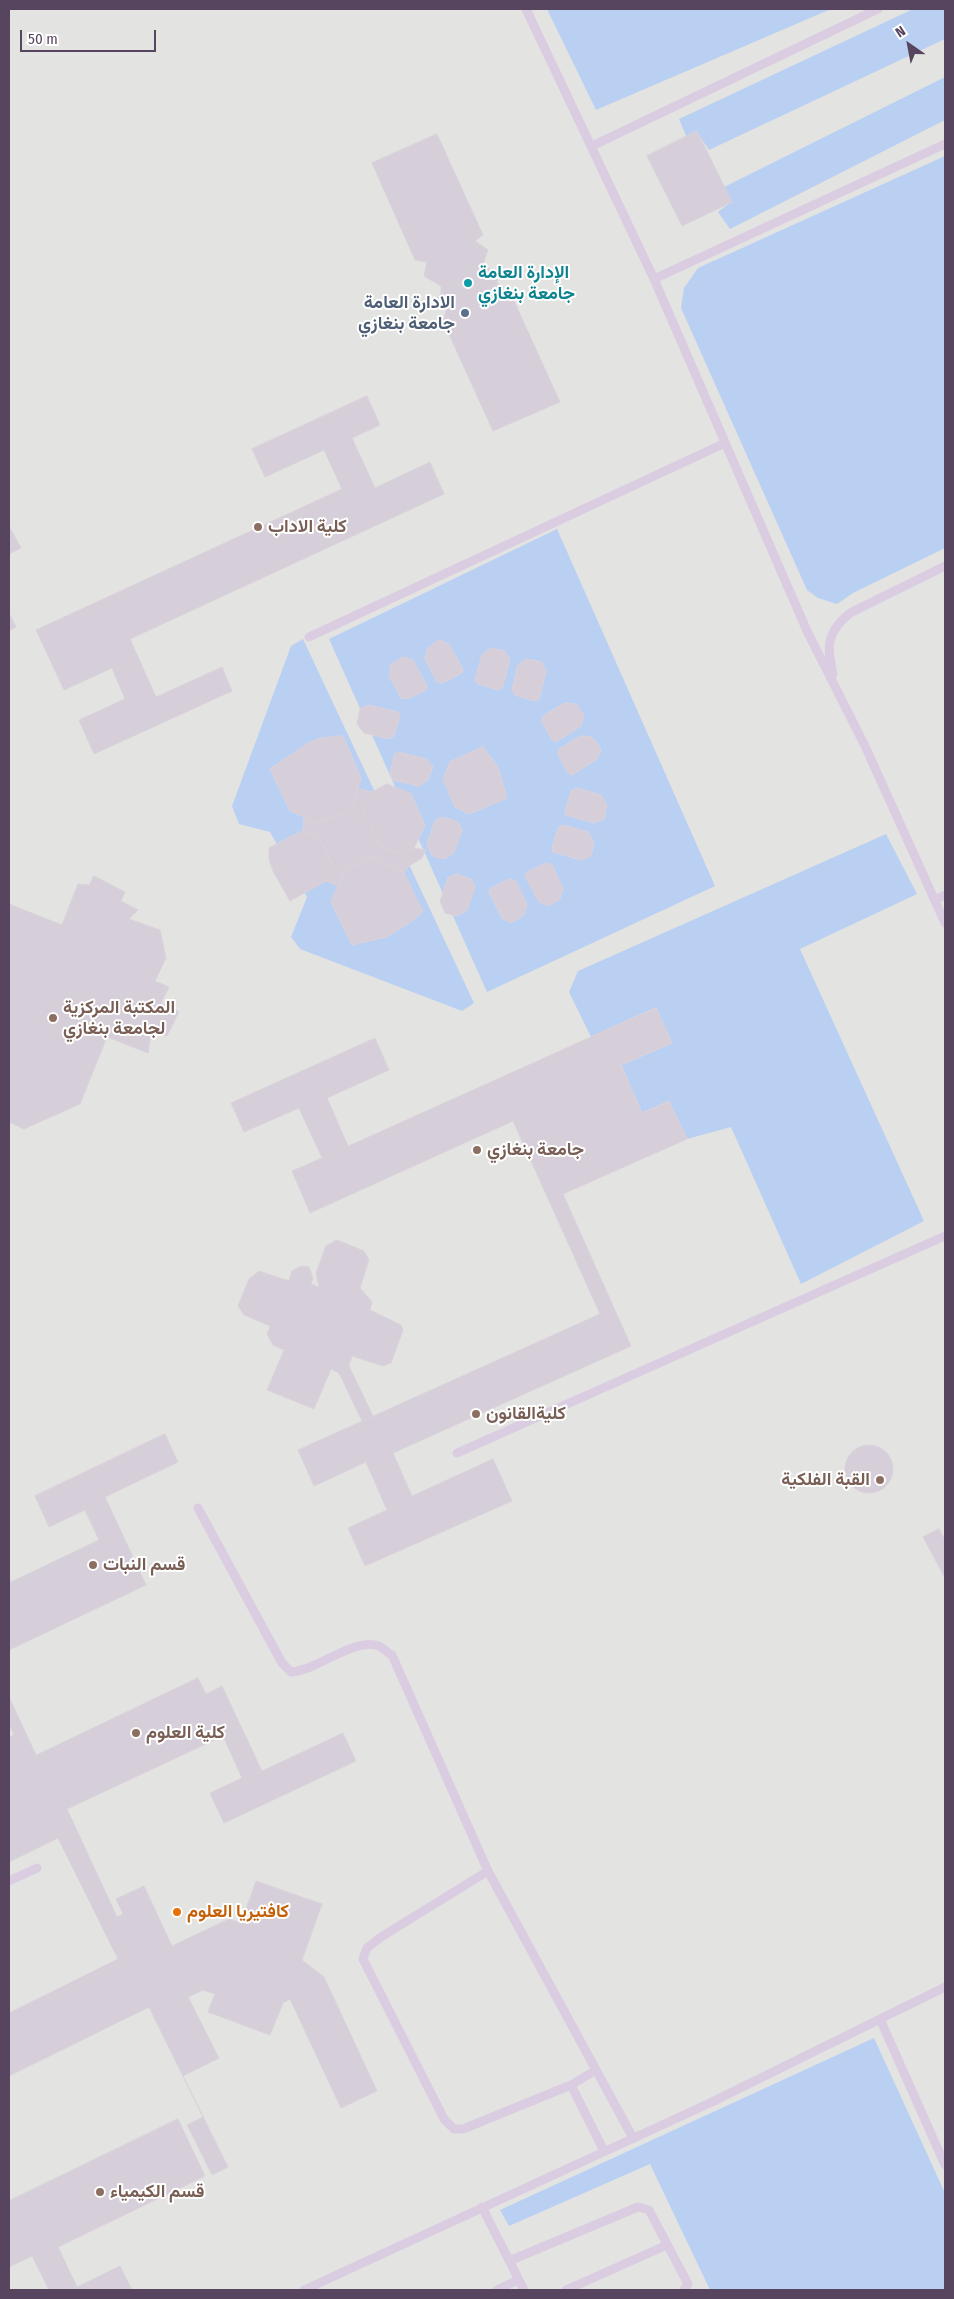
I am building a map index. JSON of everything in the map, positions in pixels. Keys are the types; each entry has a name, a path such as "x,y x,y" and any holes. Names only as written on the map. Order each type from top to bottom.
{"lane":[{"path":"526,9 654,279 807,631 835,684 945,923"},
{"path":"592,146 878,9"},
{"path":"654,279 945,144"},
{"path":"309,637 725,443"},
{"path":"835,684 828,655 830,636 840,622 850,613 945,566"},
{"path":"934,900 945,895"},
{"path":"457,1453 945,1236"},
{"path":"198,1508 282,1663 291,1672 304,1671 360,1645 379,1646 392,1655 488,1871 633,2138"},
{"path":"9,1881 37,1868"},
{"path":"488,1871 381,1937 367,1948 363,1959 444,2119 454,2129 463,2129 572,2085 596,2070"},
{"path":"304,2290 712,2102 945,1987"},
{"path":"880,2019 945,2165"},
{"path":"572,2085 604,2151"},
{"path":"482,2207 524,2290"},
{"path":"509,2261 638,2207 649,2210 688,2284 684,2290"},
{"path":"566,2290 667,2245"},
{"path":"497,2290 518,2280"}],"shaded area":[{"name":"جامعة بنغازي","path":"9,9 945,9 945,2290 9,2290"},
{"path":"547,9 831,9 596,110"},
{"path":"913,9 945,9 945,39 709,150 697,132 687,138 679,119"},
{"path":"945,77 945,120 730,229 718,212 731,202 724,187"},
{"path":"945,156 945,548 853,593 837,604 818,598 807,590 681,308 684,288 698,268"},
{"path":"557,529 715,886 487,992 329,639"},
{"path":"303,639 474,1003 462,1011 300,949 291,937 307,897 270,832 239,824 232,806 291,646"},
{"path":"886,834 917,894 800,949 924,1221 801,1284 731,1127 687,1139 669,1101 642,1113 621,1065 672,1043 656,1008 591,1037 569,992 578,971"},
{"path":"874,2038 945,2193 945,2290 710,2290 650,2164 509,2226 500,2210"}],"building":[{"path":"697,131 732,202 682,226 647,156"},
{"name":"الإدارة العامة جامعة بنغازي","path":"437,134 483,235 475,241 488,250 483,264 489,269 496,270 499,293 509,290 560,402 493,431 443,321 446,311 435,300 441,293 441,286 424,276 427,262 415,260 372,163"},
{"path":"367,396 380,425 352,438 375,488 430,462 444,494 130,639 156,697 222,667 232,691 94,754 79,720 125,699 112,668 64,690 36,630 342,489 324,450 265,477 252,449"},
{"path":"9,526 21,548 9,554"},
{"path":"9,613 16,627 9,631"},
{"path":"439,640 449,644 463,669 462,673 443,683 437,682 425,659 427,649"},
{"path":"491,648 505,651 510,660 502,688 498,690 478,684 475,680 482,655"},
{"path":"403,657 413,660 427,686 426,690 407,699 401,698 389,676 391,665"},
{"path":"527,659 542,662 546,671 539,699 535,701 515,695 512,690 518,665"},
{"path":"565,703 576,704 584,716 581,726 556,742 552,740 542,722 543,716"},
{"path":"369,705 398,712 400,716 394,736 389,739 364,733 357,724 360,709"},
{"path":"343,736 361,778 352,809 318,823 290,811 270,769 308,743 321,738"},
{"path":"581,736 592,737 601,749 597,759 572,775 568,773 558,755 559,749"},
{"path":"483,747 498,767 507,798 469,814 455,807 443,779 450,762"},
{"path":"398,752 426,759 433,767 428,780 419,786 393,780 390,775 394,755"},
{"path":"387,784 411,794 425,825 414,848 402,855 379,844 364,814 372,792"},
{"path":"577,788 601,795 607,805 604,819 594,823 566,815 565,811 571,791"},
{"path":"358,789 372,792 364,814 379,844 402,855 414,848 426,850 422,858 409,866 404,873 372,857 344,871 338,886 326,881 332,864 319,837 303,831 304,817 318,823 352,809"},
{"path":"443,817 458,822 462,830 454,853 444,859 432,856 427,844 435,821"},
{"path":"563,825 588,832 594,842 591,856 581,860 553,852 552,848 558,828"},
{"path":"303,831 319,837 332,864 326,881 290,901 273,871 269,859 269,848"},
{"path":"372,857 404,873 423,912 408,924 386,937 352,945 331,902 344,871"},
{"path":"547,863 552,865 563,888 560,899 548,906 539,902 525,876 527,872"},
{"path":"456,874 471,879 475,887 467,910 457,916 445,913 440,901 448,878"},
{"path":"94,876 125,892 121,901 138,910 129,919 160,930 166,958 155,981 169,987 161,1003 179,1012 167,1036 151,1033 148,1053 107,1037 80,1104 24,1129 9,1122 9,904 62,925 78,884 89,885"},
{"path":"510,879 516,881 527,905 524,915 511,923 502,918 489,892 491,888"},
{"path":"656,1008 672,1043 621,1065 642,1113 669,1101 687,1139 563,1194 631,1346 393,1453 412,1496 493,1459 512,1501 365,1566 348,1528 387,1510 366,1462 314,1486 298,1450 600,1314 513,1121 310,1213 292,1171 322,1158 299,1108 244,1132 231,1103 375,1038 389,1070 327,1098 348,1146"},
{"path":"337,1240 364,1251 369,1260 360,1288 372,1302 370,1310 401,1325 403,1330 391,1363 383,1366 352,1356 349,1366 373,1416 362,1421 339,1373 331,1369 314,1409 267,1390 284,1350 273,1345 267,1334 270,1326 244,1315 238,1306 249,1279 259,1271 289,1281 292,1271 301,1266 309,1267 313,1278 311,1284 319,1287 316,1273 326,1246"},
{"path":"165,1434 178,1462 105,1497 146,1585 9,1650 9,1583 99,1540 85,1510 49,1527 35,1496"},
{"path":"864,1445 874,1445 886,1452 893,1464 893,1474 886,1486 874,1493 864,1493 856,1489 849,1482 845,1474 845,1464 849,1456 856,1449"},
{"path":"939,1529 945,1540 945,1578 923,1537"},
{"path":"198,1678 206,1694 222,1686 262,1771 343,1733 356,1761 224,1823 210,1793 242,1778 223,1736 67,1809 117,1917 123,1914 116,1899 144,1886 172,1946 229,1919 241,1923 256,1881 322,1904 302,1960 324,1977 377,2091 341,2108 290,1999 283,2003 270,2035 208,2012 215,1994 203,1990 188,1997 219,2058 183,2076 228,2167 212,2175 187,2125 203,2117 149,2007 9,2076 9,2013 118,1959 58,1838 9,1862 9,1737 14,1735 9,1723 9,1697 36,1755"},
{"path":"178,2119 205,2176 58,2247 77,2287 120,2266 132,2290 49,2290 32,2256 9,2267 9,2201"}],"place":[{"name":"الإدارة العامة جامعة بنغازي","path":"468,283"},
{"name":"الادارة العامة جامعة بنغازي","path":"465,313"},
{"name":"كلية الاداب","path":"258,527"},
{"name":"المكتبة المركزية لجامعة بنغازي","path":"53,1018"},
{"name":"جامعة بنغازي","path":"477,1150"},
{"name":"كليةالقانون","path":"476,1414"},
{"name":"القبة الفلكية","path":"880,1480"},
{"name":"قسم النبات","path":"93,1565"},
{"name":"كلية العلوم","path":"136,1733"},
{"name":"كافتيريا العلوم","path":"177,1912"},
{"name":"قسم الكيمياء","path":"100,2192"}]}
